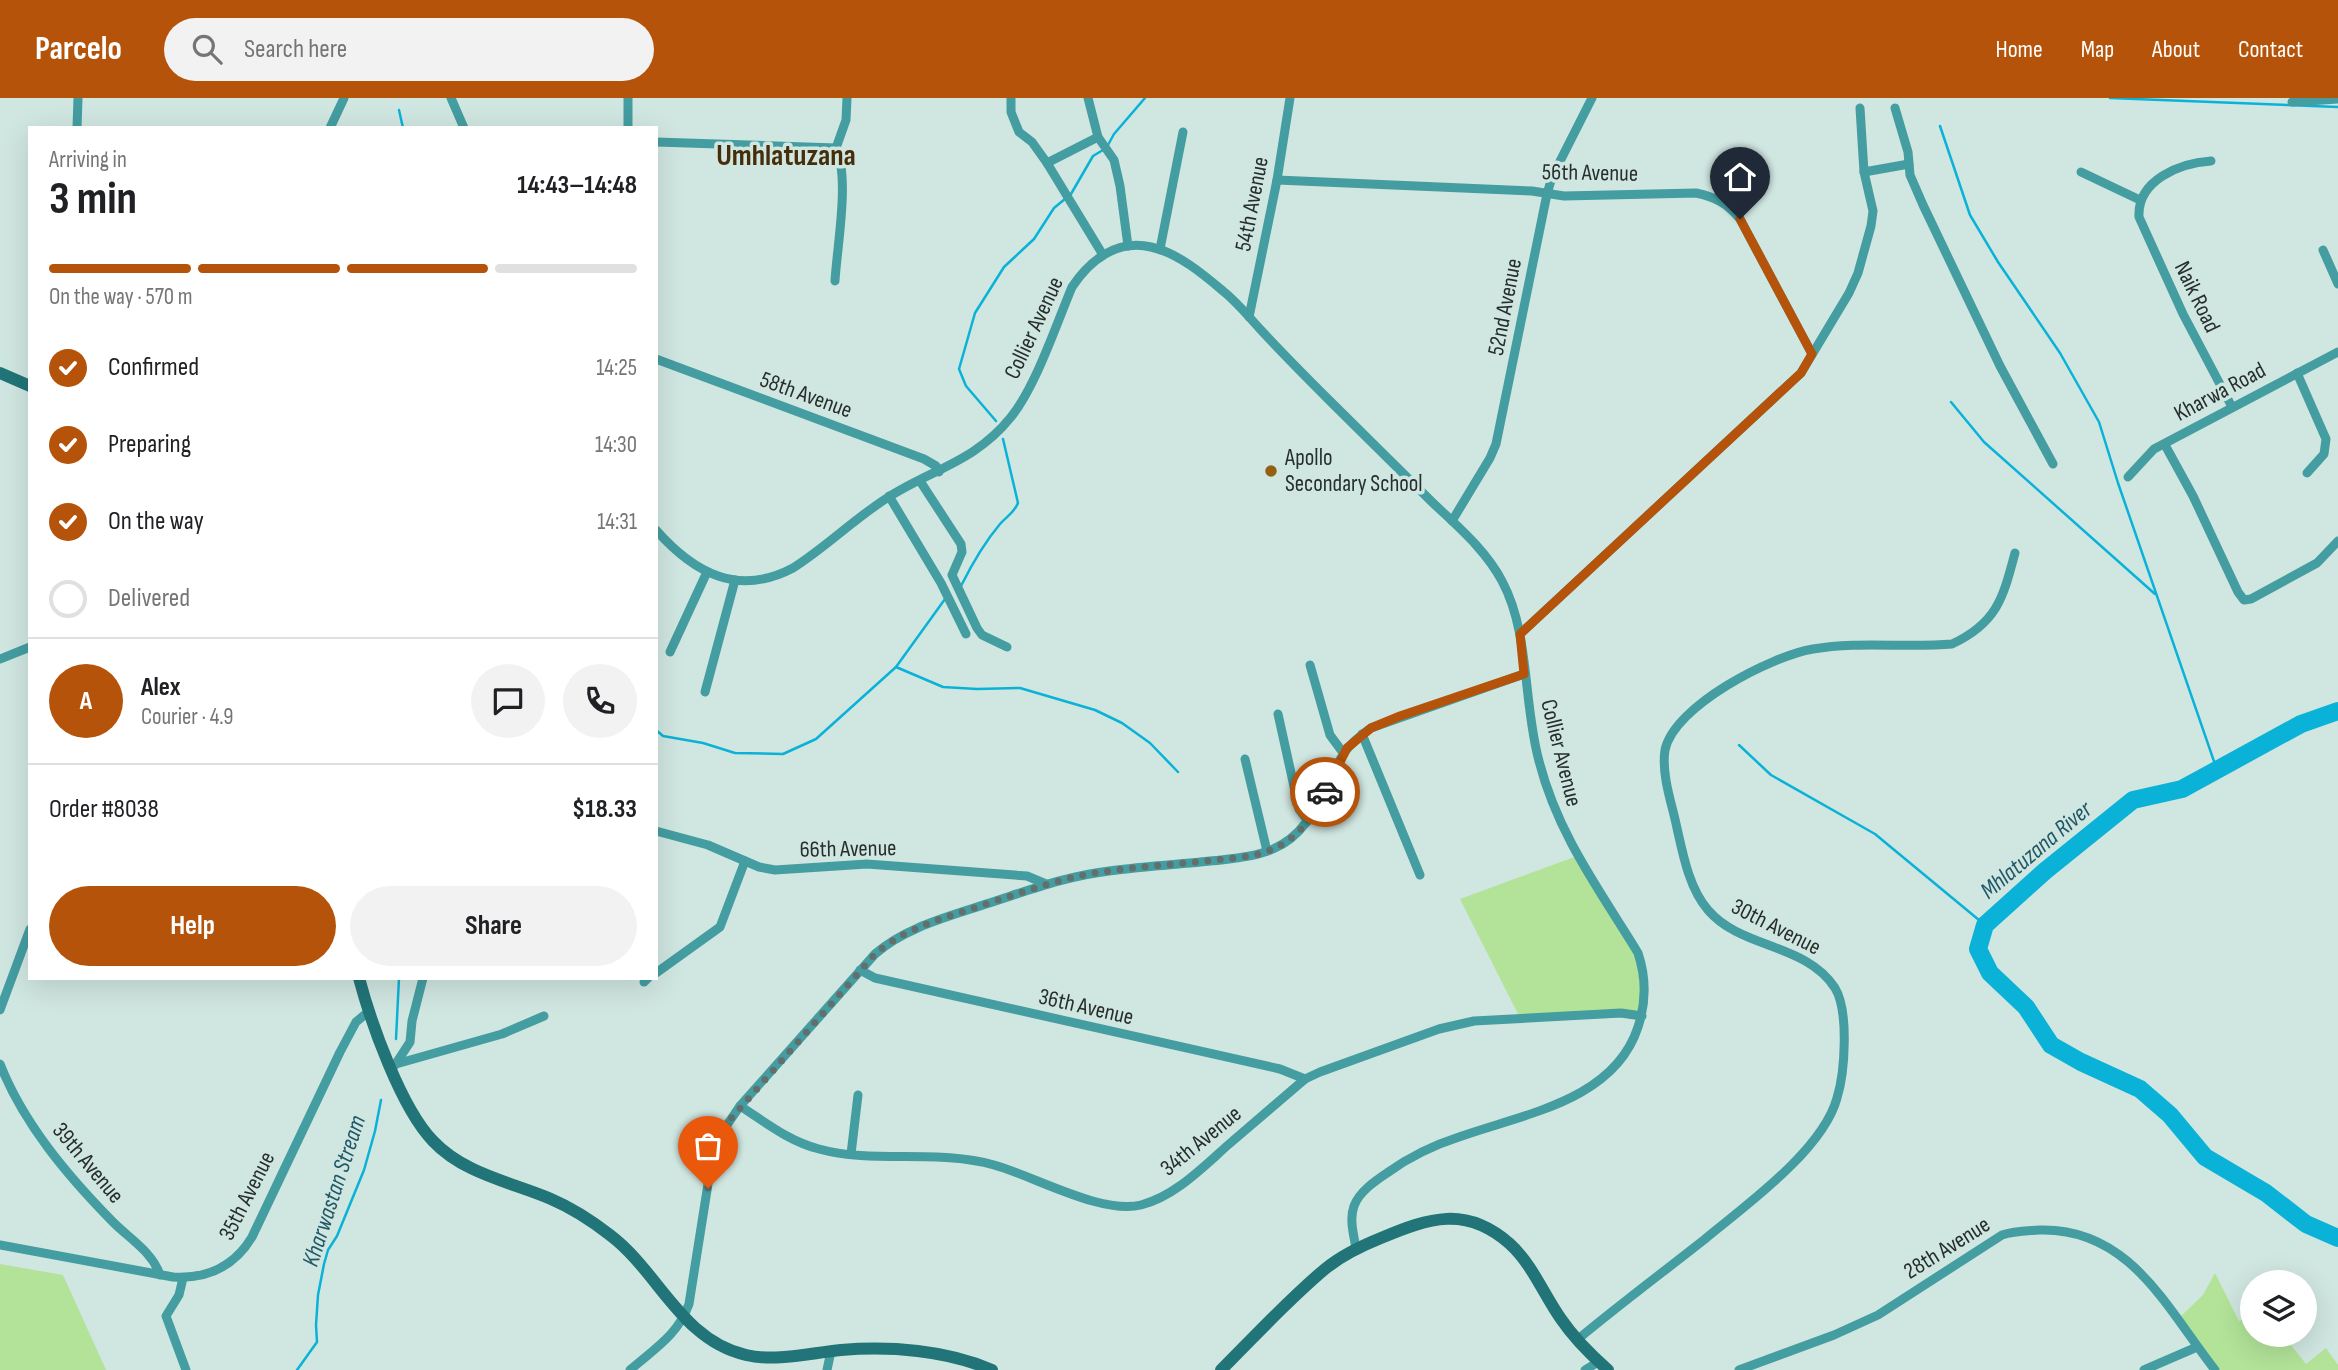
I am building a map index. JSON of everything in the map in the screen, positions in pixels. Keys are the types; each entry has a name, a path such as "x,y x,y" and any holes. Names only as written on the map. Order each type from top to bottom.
{"street":[{"path":"77,126 78,98"},
{"path":"331,126 344,98"},
{"path":"451,98 463,126"},
{"path":"628,98 628,126"},
{"path":"835,281 842,186 840,158 836,148 842,135 848,98"},
{"path":"1011,98 1011,112 1019,132 1032,142 1047,163 1103,254"},
{"path":"1088,98 1098,137 1114,160 1128,246"},
{"name":"54th Avenue","path":"1249,317 1278,180 1290,98"},
{"name":"52nd Avenue","path":"1452,521 1490,458 1500,429 1547,194 1552,177 1592,98"},
{"path":"2292,102 2338,99"},
{"path":"1520,634 1794,382 1849,293 1867,245 1873,211 1864,172 1860,108"},
{"path":"1895,108 1923,205 1988,342 2053,464"},
{"path":"1160,249 1183,132"},
{"path":"1047,163 1098,137"},
{"path":"658,142 836,148"},
{"path":"2081,172 2140,200 2148,188 2174,170 2193,162 2211,162"},
{"path":"1864,172 1909,164"},
{"name":"56th Avenue","path":"1278,180 1532,191 1564,196 1696,193 1712,196 1724,203 1740,219 1751,236 1812,354"},
{"name":"Naik Road","path":"2140,200 2139,217 2143,229 2232,407"},
{"name":"Collier Avenue","path":"658,532 691,562 707,572 735,580 759,581 779,576 793,568 889,496 939,472 981,447 1012,415 1026,392 1072,287 1083,270 1103,254 1140,245 1160,249 1207,278 1452,521 1494,566 1513,607 1520,634 1529,717 1544,783 1560,826 1572,848 1638,953 1642,964 1644,992 1642,1016 1633,1042 1618,1064 1582,1091 1557,1104 1426,1150 1374,1182 1353,1208 1352,1224 1356,1249"},
{"path":"2323,250 2338,284"},
{"name":"Kharwa Road","path":"2128,477 2154,449 2338,352"},
{"name":"58th Avenue","path":"658,360 924,459 936,466 939,472"},
{"path":"0,373 28,385"},
{"path":"2297,373 2326,439 2321,460 2307,473"},
{"path":"2165,445 2193,496 2238,593 2245,600 2316,563 2338,541"},
{"path":"920,481 961,544 962,552 952,572 961,595 982,635 1007,647"},
{"path":"889,496 951,601 965,634"},
{"name":"30th Avenue","path":"1577,1340 1753,1200 1807,1148 1830,1117 1840,1086 1843,1011 1835,988 1822,972 1810,964 1737,932 1721,922 1699,900 1668,792 1665,750 1672,733 1688,714 1733,682 1753,670 1796,653 1834,647 1952,644 1967,637 1982,627 1995,609 2003,593 2015,553"},
{"path":"670,652 707,572"},
{"path":"705,692 735,580"},
{"path":"0,659 28,648"},
{"path":"1310,665 1330,735 1344,754"},
{"path":"630,1370 672,1335 684,1319 689,1304 711,1165 718,1138 740,1106 875,954 899,937 1045,884 1109,871 1233,858 1267,851 1292,838 1308,821 1344,754 1362,734 1381,722 1524,674"},
{"path":"1278,714 1299,809 1308,821"},
{"path":"1362,734 1420,875"},
{"path":"1245,759 1267,851"},
{"name":"66th Avenue","path":"658,832 708,845 775,870 867,864 1027,876 1045,884"},
{"path":"658,972 720,927 745,861"},
{"path":"0,1010 2,996 28,934"},
{"name":"36th Avenue","path":"860,971 875,978 1280,1069 1305,1079"},
{"path":"360,980 368,1012 416,1119 433,1141 455,1159 475,1170 552,1199 582,1215 612,1236 635,1258 684,1319 714,1343 748,1355 778,1357 879,1349 920,1352 958,1359 992,1370"},
{"path":"394,1066 410,1042 416,1001 422,980"},
{"name":"35th Avenue","path":"0,1245 183,1278 218,1270 234,1261 247,1247 356,1021 368,1012"},
{"name":"34th Avenue","path":"740,1106 772,1127 819,1150 978,1161 1097,1202 1121,1207 1141,1205 1164,1196 1193,1176 1305,1079 1439,1029 1475,1021 1621,1013 1642,1016"},
{"path":"394,1066 502,1034 544,1016"},
{"name":"39th Avenue","path":"0,1064 19,1102 52,1153 113,1222 156,1264 160,1275"},
{"path":"851,1154 858,1096"},
{"path":"1221,1370 1326,1268 1356,1249 1417,1223 1431,1219 1458,1218 1494,1231 1519,1253 1561,1320 1603,1366"},
{"name":"28th Avenue","path":"1739,1370 1860,1324 1995,1238 2022,1231 2056,1230 2074,1232 2099,1242 2141,1272 2215,1370"},
{"path":"183,1278 179,1294 166,1316 186,1370"},
{"path":"2144,1370 2197,1347"},
{"path":"827,1370 831,1351"},
{"path":"1585,1370 1603,1366"}],"green space":[{"path":"1577,856 1638,953 1642,1016 1520,1018 1460,899"},
{"path":"0,1264 63,1275 106,1370 0,1370"},
{"path":"2215,1273 2240,1320 2240,1347 2293,1347 2306,1364 2326,1348 2338,1365 2338,1370 2216,1370 2178,1319 2203,1295"}],"waterway":[{"path":"1108,145 1145,98"},
{"path":"2110,98 2338,107"},
{"path":"399,110 403,126"},
{"path":"1940,126 1970,215 1998,262 2060,353 2099,422 2217,770"},
{"path":"996,421 966,386 959,369 975,313 1004,267 1034,239 1054,208 1071,194 1093,156 1103,150"},
{"path":"1951,402 1984,442 2155,594"},
{"path":"961,586 989,539 1018,503 1003,439"},
{"path":"658,732 663,736 703,743 735,753 783,754 816,739 896,667 945,599"},
{"path":"896,667 943,687 1020,688 1095,710 1122,723 1150,743 1178,772"},
{"name":"Mhlatuzana River","path":"2338,711 2301,724 2182,789 2133,800 2045,871 1985,925 1978,949 1990,973 2026,1007 2051,1045 2140,1089 2170,1115 2205,1157 2266,1193 2306,1224 2338,1238"},
{"path":"1739,745 1771,775 1875,834 1985,925"},
{"name":"Kharwastan Stream","path":"396,1039 399,980"},
{"name":"Kharwastan Stream","path":"297,1370 317,1342 318,1295 324,1264 364,1170 381,1100"}],"way so far":[{"path":"708,1188 718,1138 727,1123 887,943 920,927 1073,876 1233,858 1274,849 1300,831 1313,815 1325,792"}],"place":[{"name":"Apollo Secondary School","path":"1271,471"}],"district":[{"name":"Umhlatuzana","path":"786,156"}],"route":[{"path":"1325,792 1347,748 1381,722 1524,674 1520,634 1801,373 1812,354 1740,219"}]}
